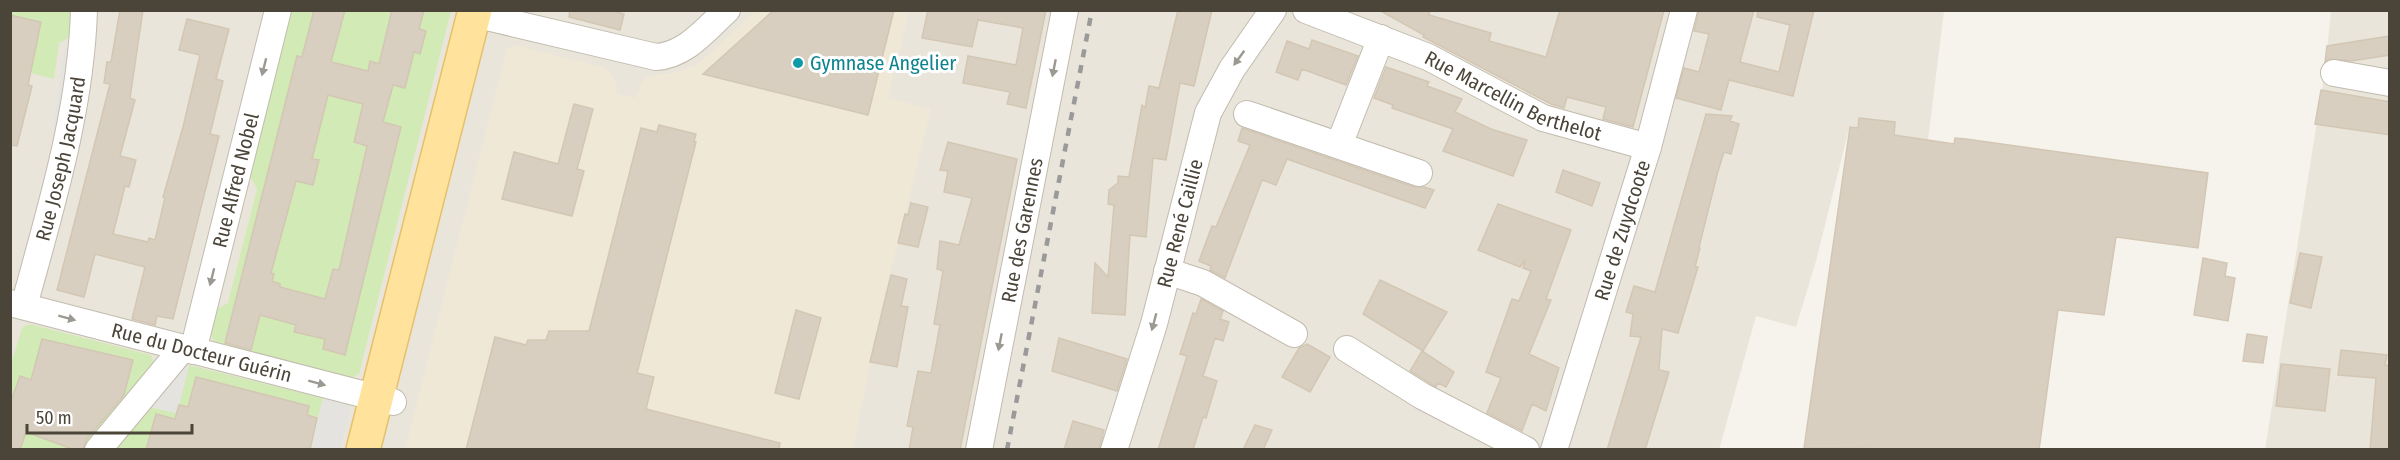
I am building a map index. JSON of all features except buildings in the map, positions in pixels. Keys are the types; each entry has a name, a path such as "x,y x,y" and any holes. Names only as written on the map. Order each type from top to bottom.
{"main road":[{"path":"363,450 385,400 483,13"},
{"path":"381,450 385,400"}],"street":[{"name":"Rue Joseph Jacquard","path":"15,310 66,142 76,93 84,10"},
{"name":"Rue Alfred Nobel","path":"188,349 278,10"},
{"path":"483,13 656,57 672,55 694,40 727,10"},
{"name":"Rue des Garennes","path":"979,450 1065,10"},
{"name":"Rue René Caillie","path":"1114,450 1154,324 1212,103 1232,69 1273,10"},
{"name":"Rue Marcellin Berthelot","path":"1306,10 1437,61 1544,118 1648,147"},
{"name":"Rue de Zuydcoote","path":"1554,450 1648,147 1684,10"},
{"path":"1340,146 1381,38"},
{"path":"2334,73 2390,83"},
{"path":"1247,114 1419,173"},
{"path":"1167,271 1211,287 1294,334"},
{"name":"Rue du Docteur Guérin","path":"15,310 188,349 385,400"},
{"path":"98,450 188,349"},
{"path":"1347,349 1422,396 1526,450"}],"shaded area":[{"path":"10,11 1944,11 1928,140 1849,129 1816,261 1796,327 1756,316 1719,450 11,449"},
{"path":"756,11 909,11 888,98 931,109 880,314 853,449 405,450 507,49 516,45 606,68 614,78 616,94 636,98 643,80 649,76 673,73 697,65"},
{"path":"2331,11 2389,11 2389,449 2265,450 2325,71"},
{"path":"459,28 370,374 365,368 451,31"},
{"path":"75,33 60,136 53,129 64,51"},
{"path":"186,364 189,365 177,413 149,407"},
{"path":"323,398 351,405 340,449 311,447"}],"green space":[{"path":"11,11 71,11 70,37 59,43 54,79 11,68"},
{"path":"292,11 451,11 359,374 351,378 220,345 215,343 210,334 215,310 228,303 257,189 250,176"},
{"path":"29,324 151,355 155,366 85,450 11,449 10,368 22,328"},
{"path":"189,365 323,398 311,447 321,449 113,450 149,407 177,413"}],"railway":[{"path":"1007,450 1092,10"}],"place":[{"name":"Gymnase Angelier","path":"798,63"}]}
